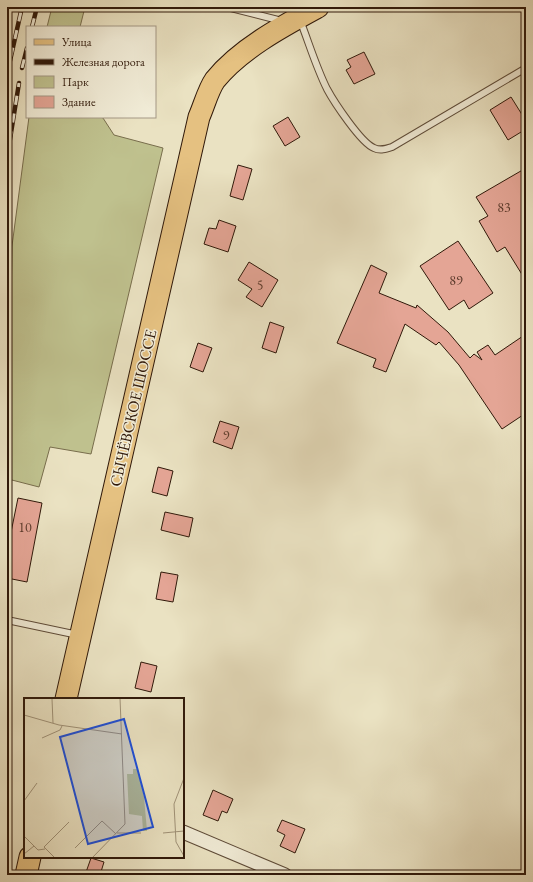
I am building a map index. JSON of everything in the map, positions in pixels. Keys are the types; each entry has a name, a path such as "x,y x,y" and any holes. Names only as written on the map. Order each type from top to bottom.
{"main road":[{"name":"СЫЧЁВСКОЕ ШОССЕ","path":"66,698 200,117 214,82 235,59 294,20 318,7"},
{"path":"26,875 30,858"}],"street":[{"path":"184,832 286,875"}],"lane":[{"path":"227,7 294,20 327,89 354,129 364,141 374,148 383,150 392,147 526,68"},
{"path":"7,620 81,636"}],"green space":[{"path":"52,7 85,7 80,26 47,26"},
{"path":"29,118 103,118 114,135 163,148 91,454 50,447 39,487 8,479 12,246"}],"building":[{"path":"364,52 375,74 354,84 346,70 351,67 347,60"},
{"path":"511,97 526,121 526,129 508,140 490,110"},
{"path":"288,117 300,137 285,146 273,126"},
{"path":"238,165 252,169 243,200 230,196"},
{"path":"526,168 526,281 505,247 497,252 479,221 488,216 476,197"},
{"path":"219,220 236,226 228,252 204,244 209,228 216,229"},
{"path":"458,241 493,293 469,309 464,300 449,310 420,266"},
{"path":"249,262 278,280 262,307 246,297 252,289 238,280"},
{"path":"371,265 387,273 379,293 416,308 417,305 448,332 470,358 474,354 482,360 477,352 488,345 495,355 526,334 526,413 502,429 459,365 439,342 436,345 405,324 386,372 373,367 376,359 337,343"},
{"path":"270,322 284,327 276,353 262,348"},
{"path":"198,343 212,348 203,372 190,367"},
{"path":"220,421 239,427 232,449 213,442"},
{"path":"158,467 173,471 167,496 152,492"},
{"path":"18,498 42,503 27,582 7,578 7,552"},
{"path":"165,512 193,518 189,537 161,530"},
{"path":"161,572 178,575 173,602 156,599"},
{"path":"141,662 157,666 151,692 135,688"},
{"path":"213,790 233,799 227,813 222,811 218,821 203,815"},
{"path":"282,820 305,829 295,853 280,846 285,835 277,831"},
{"path":"91,858 104,862 100,875 85,875"}],"railway":[{"path":"7,74 22,7"},
{"path":"32,26 37,7"},
{"path":"22,68 26,52"},
{"path":"7,158 19,83"}]}
